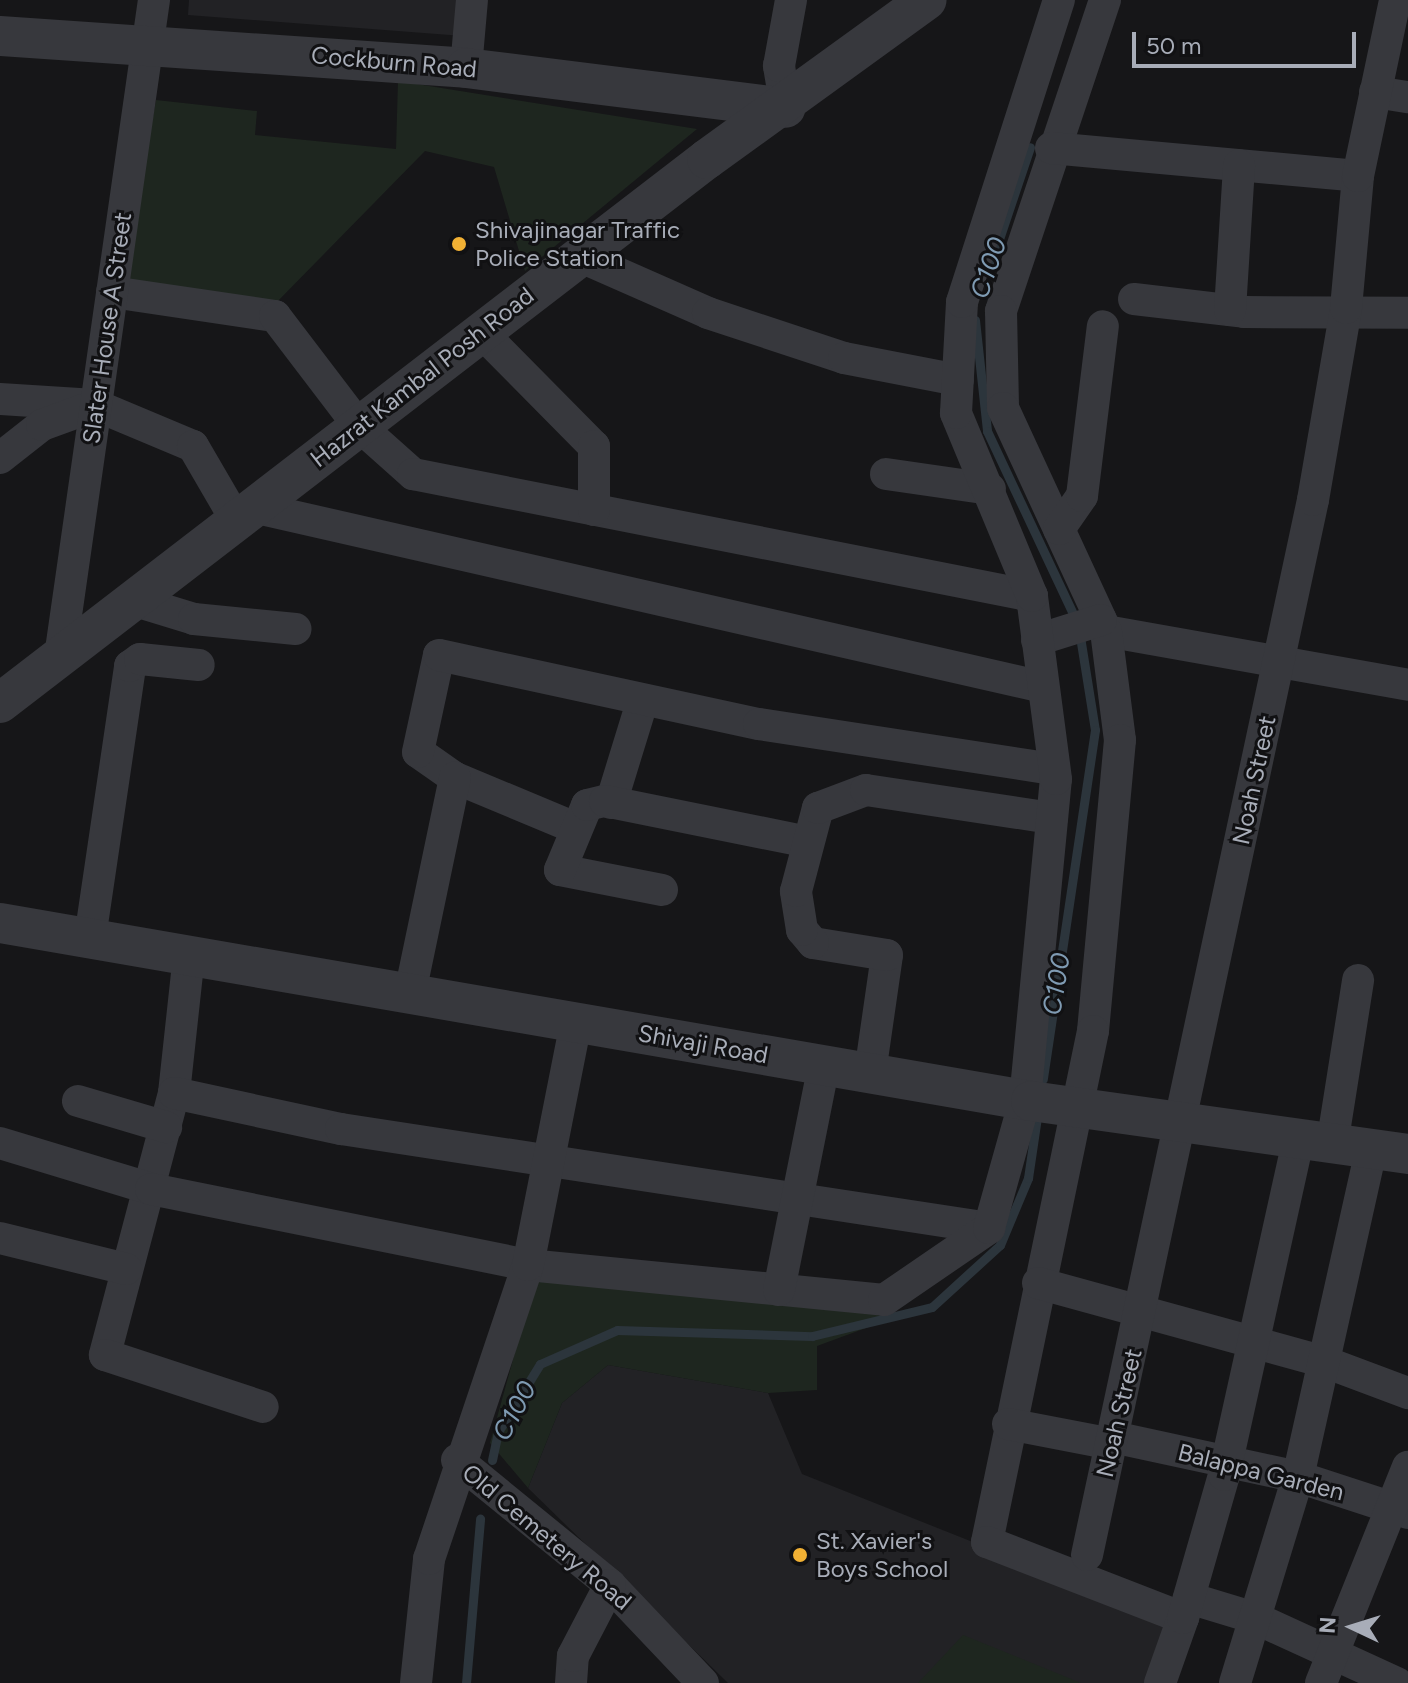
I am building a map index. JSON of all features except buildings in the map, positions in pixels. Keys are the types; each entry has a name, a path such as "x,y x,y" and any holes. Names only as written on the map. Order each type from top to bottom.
{"street":[{"name":"Slater House A Street","path":"60,657 154,0"},
{"path":"466,68 472,0"},
{"path":"786,108 779,66 791,0"},
{"path":"1032,596 956,413 968,266 1059,0"},
{"path":"0,1143 151,1189 528,1265 884,1300 989,1228 1048,1104 1093,1031 1120,740 1080,629 1059,529 1003,408 1001,311 1051,148 1105,0"},
{"name":"Noah Street","path":"1087,1555 1142,1315 1280,660 1346,308 1358,176 1395,0"},
{"name":"Hazrat Kambal Posh Road","path":"0,703 480,331 707,159 786,108 920,2"},
{"name":"Cockburn Road","path":"0,36 149,41 466,68 655,87 786,108"},
{"path":"655,87 695,115 707,136 707,159"},
{"path":"1375,92 1408,97"},
{"path":"1051,148 1358,176"},
{"path":"1230,310 1239,165"},
{"path":"579,256 708,313 844,358 958,380"},
{"path":"112,292 275,316 358,425 413,474 1032,596 1080,629 1280,660 1408,685"},
{"path":"1134,299 1230,310 1346,308 1408,313"},
{"path":"1059,529 1082,496 1103,326"},
{"path":"480,331 594,446 594,510"},
{"path":"0,399 95,405 193,446 245,514 1043,687"},
{"path":"0,458 42,425 95,405"},
{"path":"886,474 990,489"},
{"path":"132,600 194,619 296,629"},
{"path":"90,938 130,666 99,626"},
{"path":"1080,629 1043,687 1054,769 1048,1104 1038,1283 987,1542 1186,1608 1255,1618 1397,1683"},
{"path":"573,827 455,778 418,752 439,655 642,702 1054,769"},
{"path":"130,666 140,659 199,665"},
{"path":"611,803 642,702"},
{"path":"410,993 455,778"},
{"path":"870,1073 887,955 813,943 802,930 796,891 804,841 818,808 866,790 1052,818"},
{"path":"662,890 560,870 573,827 587,805 611,803 804,841"},
{"name":"Shivaji Road","path":"0,923 1048,1104 1389,1152"},
{"path":"189,955 174,1093 105,1355 263,1407"},
{"path":"1160,1683 1186,1608 1227,1461 1252,1344 1315,1143 1358,980"},
{"path":"416,1683 429,1559 457,1460 528,1265 576,1022"},
{"path":"779,1290 824,1065"},
{"path":"174,1093 341,1129 797,1195 989,1228"},
{"path":"78,1101 166,1127"},
{"path":"1235,1683 1298,1477 1325,1362 1389,1152"},
{"path":"0,1238 126,1269"},
{"path":"1038,1283 1142,1315 1325,1362 1408,1393"},
{"name":"Balappa Garden","path":"1008,1424 1227,1461 1298,1477 1400,1511"},
{"name":"Old Cemetery Road","path":"457,1460 610,1585 703,1683"},
{"path":"1321,1683 1400,1511 1408,1467"},
{"path":"571,1683 573,1656 610,1585"}],"shaded area":[{"path":"189,0 467,0 463,36 188,15"},
{"path":"398,81 697,129 525,271 494,167 425,151 275,304 122,289 156,100 257,111 255,135 396,149"},
{"path":"535,1280 907,1313 817,1346 817,1390 768,1393 608,1365 562,1403 528,1488 490,1443"},
{"name":"St. Xavier's Boys School","path":"608,1365 768,1393 802,1474 1171,1621 1147,1683 728,1683 528,1488 562,1403"},
{"path":"963,1635 1081,1683 918,1683"}],"waterway":[{"name":"C100","path":"992,260 1030,147"},
{"name":"C100","path":"975,320 987,431 1078,624 1095,730 1043,1079"},
{"name":"C100","path":"492,1460 498,1432 540,1364 617,1330 812,1336 932,1307 1000,1245 1028,1178 1038,1110"},
{"name":"C100","path":"466,1683 480,1519"}],"place":[{"name":"Shivajinagar Traffic Police Station","path":"459,244"},
{"name":"St. Xavier's Boys School","path":"800,1555"}]}
